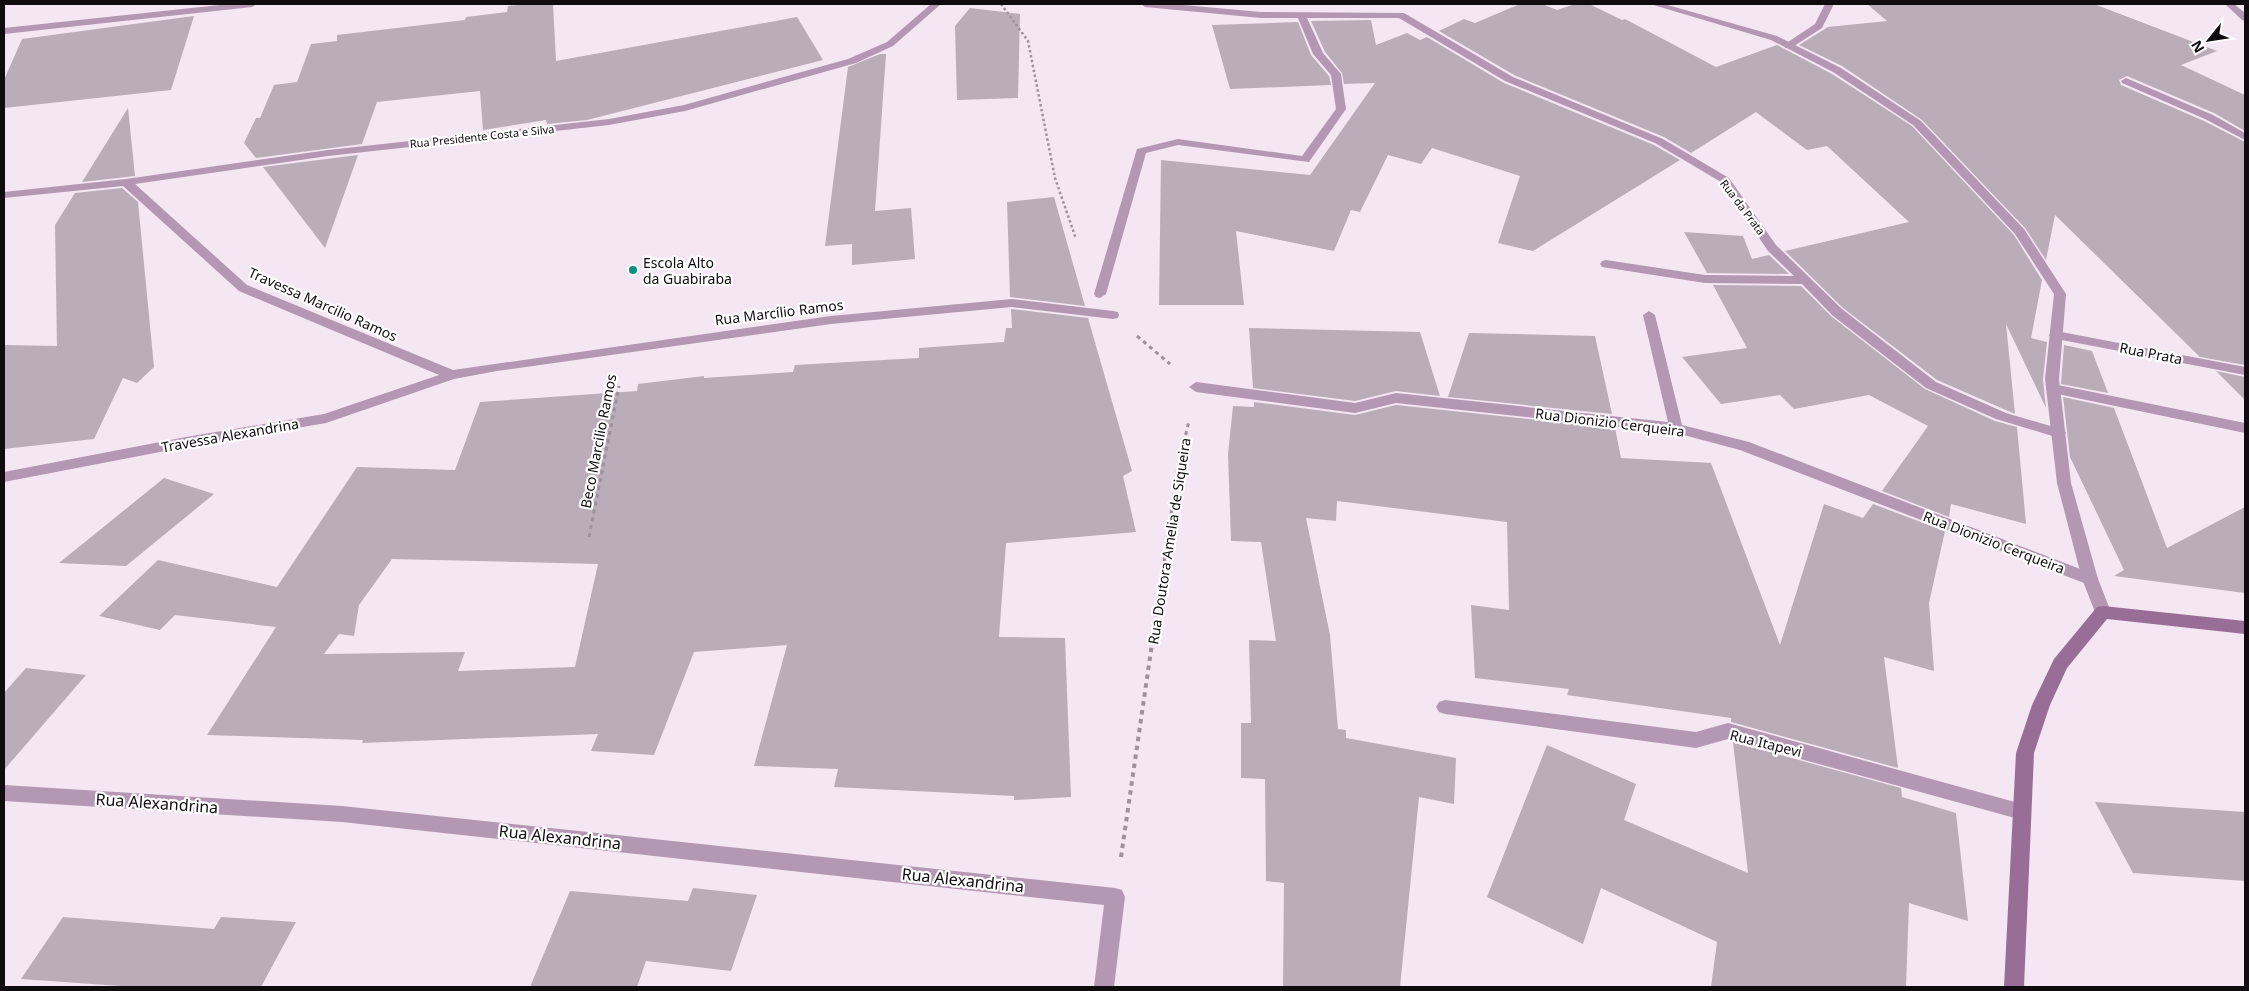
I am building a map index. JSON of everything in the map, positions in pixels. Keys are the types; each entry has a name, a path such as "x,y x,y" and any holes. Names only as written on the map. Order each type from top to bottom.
{"main road":[{"path":"2014,987 2025,753 2040,705 2060,664 2103,612 2245,628"}],"street":[{"path":"4,31 252,4"},
{"name":"Rua Presidente Costa e Silva","path":"4,195 126,182 328,153 609,122 685,108 852,61 890,44 936,4"},
{"path":"1145,4 1261,15 1328,16"},
{"path":"1321,4 1328,16"},
{"path":"1654,4 1774,38 1837,70 1917,123 2020,232 2060,294 2052,379 2064,482 2090,579 2103,612"},
{"path":"1788,46 1819,26 1829,4"},
{"path":"2229,4 2245,18"},
{"name":"Rua da Prata","path":"1328,16 1401,15 1510,79 1660,141 1725,180 1772,248 1837,312 1931,385 2001,416 2059,433"},
{"path":"1100,294 1141,151 1178,142 1305,160 1341,109 1336,74 1318,54 1302,16"},
{"path":"2126,81 2209,117 2245,137"},
{"name":"Travessa Marcilio Ramos","path":"126,182 243,288 452,375"},
{"path":"1606,264 1705,279 1805,280"},
{"name":"Rua Marcílio Ramos","path":"452,375 626,348 830,320 1012,303 1113,315"},
{"path":"1650,315 1676,428"},
{"name":"Rua Prata","path":"2056,335 2245,372"},
{"name":"Travessa Alexandrina","path":"7,479 186,442 326,418 452,375"},
{"name":"Rua Dionizio Cerqueira","path":"1196,387 1355,408 1396,398 1676,428 1744,446 2090,579"},
{"path":"2053,389 2245,428"},
{"name":"Rua Itapevi","path":"1445,707 1696,740 1728,731 2022,812"},
{"name":"Rua Alexandrina","path":"4,793 342,814 1115,897"},
{"path":"1104,987 1115,897"}],"path":[{"path":"1000,4 1028,41 1055,178 1089,276 1100,294"},
{"path":"1113,315 1196,387"},
{"name":"Beco Marcilio Ramos","path":"589,537 626,348"},
{"name":"Rua Doutora Amelia de Siqueira","path":"1115,897 1178,467 1196,387"}],"building":[{"path":"553,4 556,61 797,17 823,60 587,120 547,124 546,120 483,130 480,91 377,102 362,144 256,158 244,143 256,118 260,118 274,85 297,82 311,44 337,41 337,35 465,20 466,17 507,12 508,6"},
{"path":"1520,4 1542,4 1557,10 1575,4 1589,4 1622,20 1625,19 1716,67 1777,45 1832,74 1912,126 2014,235 2042,280 2031,338 2047,342 2043,379 2046,408 2006,324 2015,414 1937,380 1843,308 1785,251 1909,222 1827,146 1807,150 1756,112 1691,153 1664,137 1514,75 1439,31 1464,19 1475,23"},
{"path":"1867,4 2094,4 2217,51 2181,65 2245,95 2245,131 2214,113 2127,76 2119,80 2121,85 2204,121 2245,142 2245,365 2200,357 2055,215 2046,260 2025,228 1922,120 1842,66 1799,45 1828,27 1887,21"},
{"path":"970,8 1020,14 1018,98 957,100 955,26"},
{"path":"194,16 171,90 4,108 4,80 22,39"},
{"path":"1371,20 1376,45 1407,33 1420,40 1427,37 1504,83 1654,145 1680,160 1533,251 1498,243 1520,176 1432,148 1421,164 1388,155 1360,212 1351,210 1334,251 1236,231 1244,305 1159,305 1161,160 1310,175 1375,83 1344,84 1342,73 1325,52 1311,21"},
{"path":"1298,22 1311,55 1329,76 1331,85 1230,89 1212,25"},
{"path":"880,54 886,54 875,211 911,208 915,259 852,265 852,244 825,246 848,67"},
{"path":"128,108 135,176 82,182"},
{"path":"358,155 325,248 263,167"},
{"path":"122,188 138,202 154,367 137,383 123,378 94,439 4,449 4,345 57,346 55,225 75,193"},
{"path":"1054,197 1085,306 1010,297 1007,202"},
{"path":"1684,232 1743,236 1752,259 1769,255 1789,274 1707,273"},
{"path":"1713,285 1801,286 1831,316 1925,389 1995,421 2017,427 2026,524 1951,504 1949,517 1882,491 1928,426 1869,395 1794,409 1780,395 1721,404 1682,357 1747,348"},
{"path":"1011,309 1088,318 1132,471 1123,476 1136,532 1006,543 999,637 1065,638 1071,797 1014,800 1014,796 834,787 838,769 754,766 787,645 694,652 654,755 591,751 598,734 362,743 363,740 207,735 276,627 175,615 160,630 99,616 158,560 277,587 357,467 455,470 480,402 637,391 638,384 704,376 704,378 793,372 795,365 919,358 919,348 1004,342 1006,328 1012,328","holes":["392,559 598,564 575,667 458,671 465,652 324,654 339,634 354,636 359,605"]},
{"path":"1249,328 1420,332 1440,396 1396,391 1355,401 1253,388"},
{"path":"1469,333 1595,336 1612,414 1448,397"},
{"path":"2064,345 2092,351 2108,393 2061,384"},
{"path":"2216,371 2245,377 2245,400"},
{"path":"2063,397 2114,408 2167,548 2245,507 2245,593 2114,576 2124,570 2070,457"},
{"path":"1254,402 1355,415 1396,405 1615,428 1621,458 1711,463 1780,645 1824,504 1863,518 1873,504 1945,531 1929,603 1934,671 1884,657 1898,768 1731,722 1731,718 1567,695 1569,689 1475,678 1471,605 1509,610 1507,522 1337,501 1336,521 1306,518 1330,635 1338,729 1346,730 1346,738 1456,758 1454,804 1419,797 1400,987 1283,987 1284,883 1266,881 1265,779 1241,778 1241,723 1251,723 1249,640 1276,641 1261,542 1231,541 1228,454 1233,406 1254,407"},
{"path":"164,478 214,494 126,566 59,563"},
{"path":"26,668 86,675 4,770 4,693"},
{"path":"1733,742 1901,788 1902,797 1956,813 1968,921 1909,903 1906,987 1711,987 1717,942 1601,888 1583,944 1487,897 1547,745 1636,784 1624,820 1748,873"},
{"path":"2095,802 2245,812 2245,881 2133,873"},
{"path":"693,888 757,895 731,971 646,961 637,987 530,987 570,891 688,901"},
{"path":"63,917 214,929 221,917 296,922 261,987 135,987 21,979"}],"place":[{"name":"Escola Alto da Guabiraba","path":"633,270"}]}
